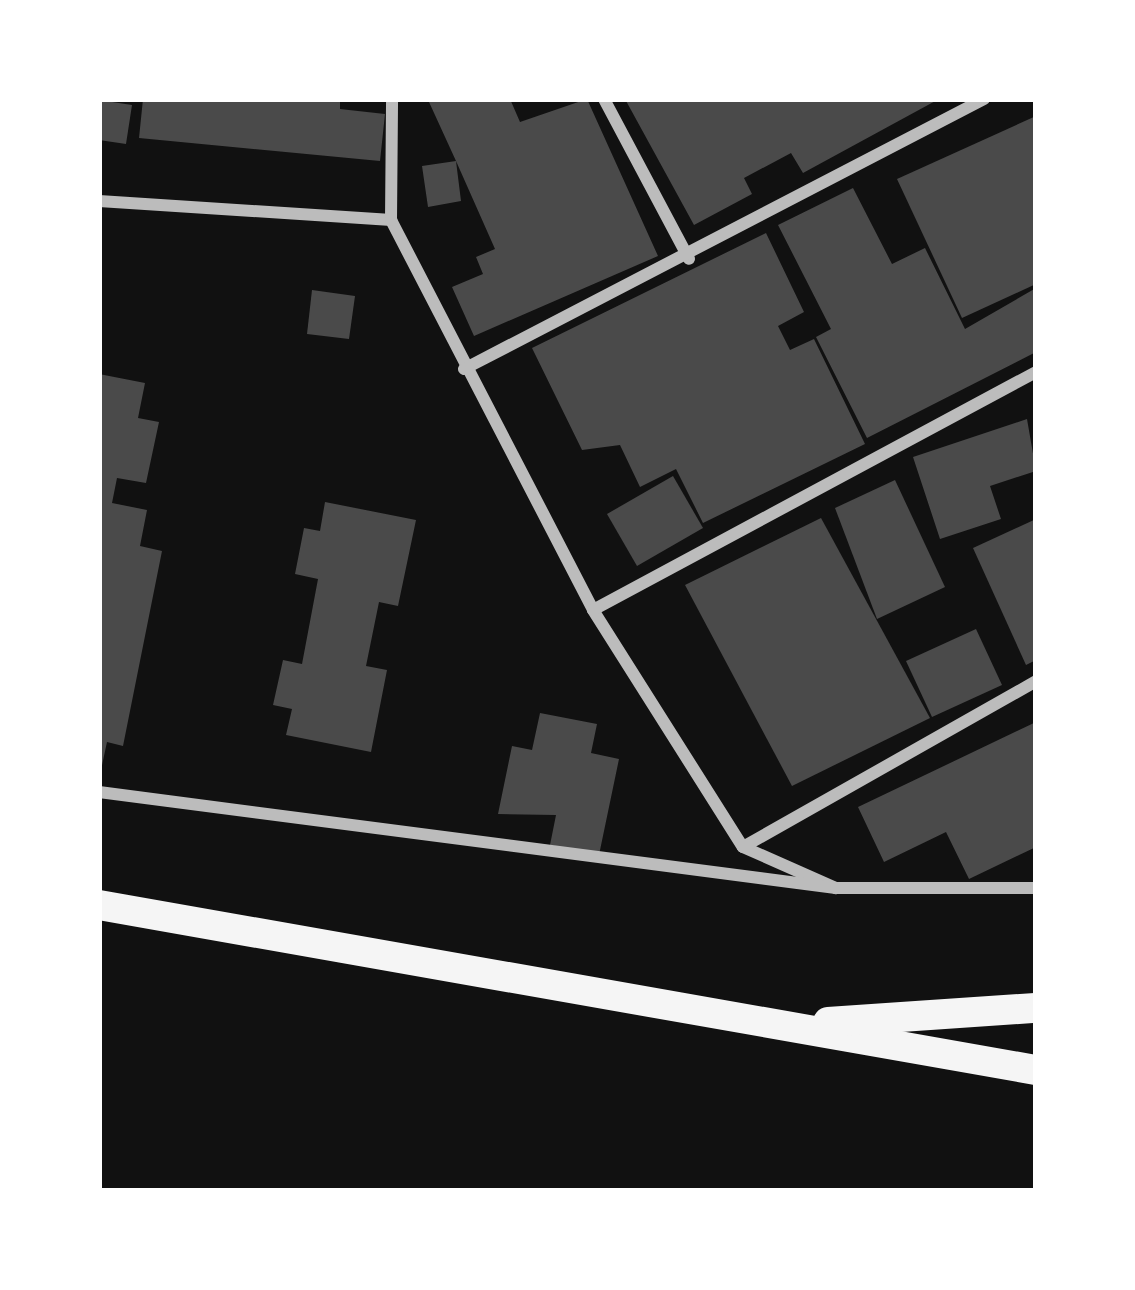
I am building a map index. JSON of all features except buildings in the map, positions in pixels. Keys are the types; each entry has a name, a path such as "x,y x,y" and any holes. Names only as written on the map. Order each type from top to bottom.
{"main road":[{"path":"99,905 1036,1070"},
{"path":"768,1024 1036,1008"}],"street":[{"path":"392,99 391,220 464,369 593,610 743,847 836,888"},
{"path":"604,99 689,259"},
{"path":"464,369 689,259 984,99"},
{"path":"99,201 391,220"},
{"path":"593,610 1036,371"},
{"path":"743,847 1036,681"},
{"path":"99,792 836,888 1036,888"}]}
